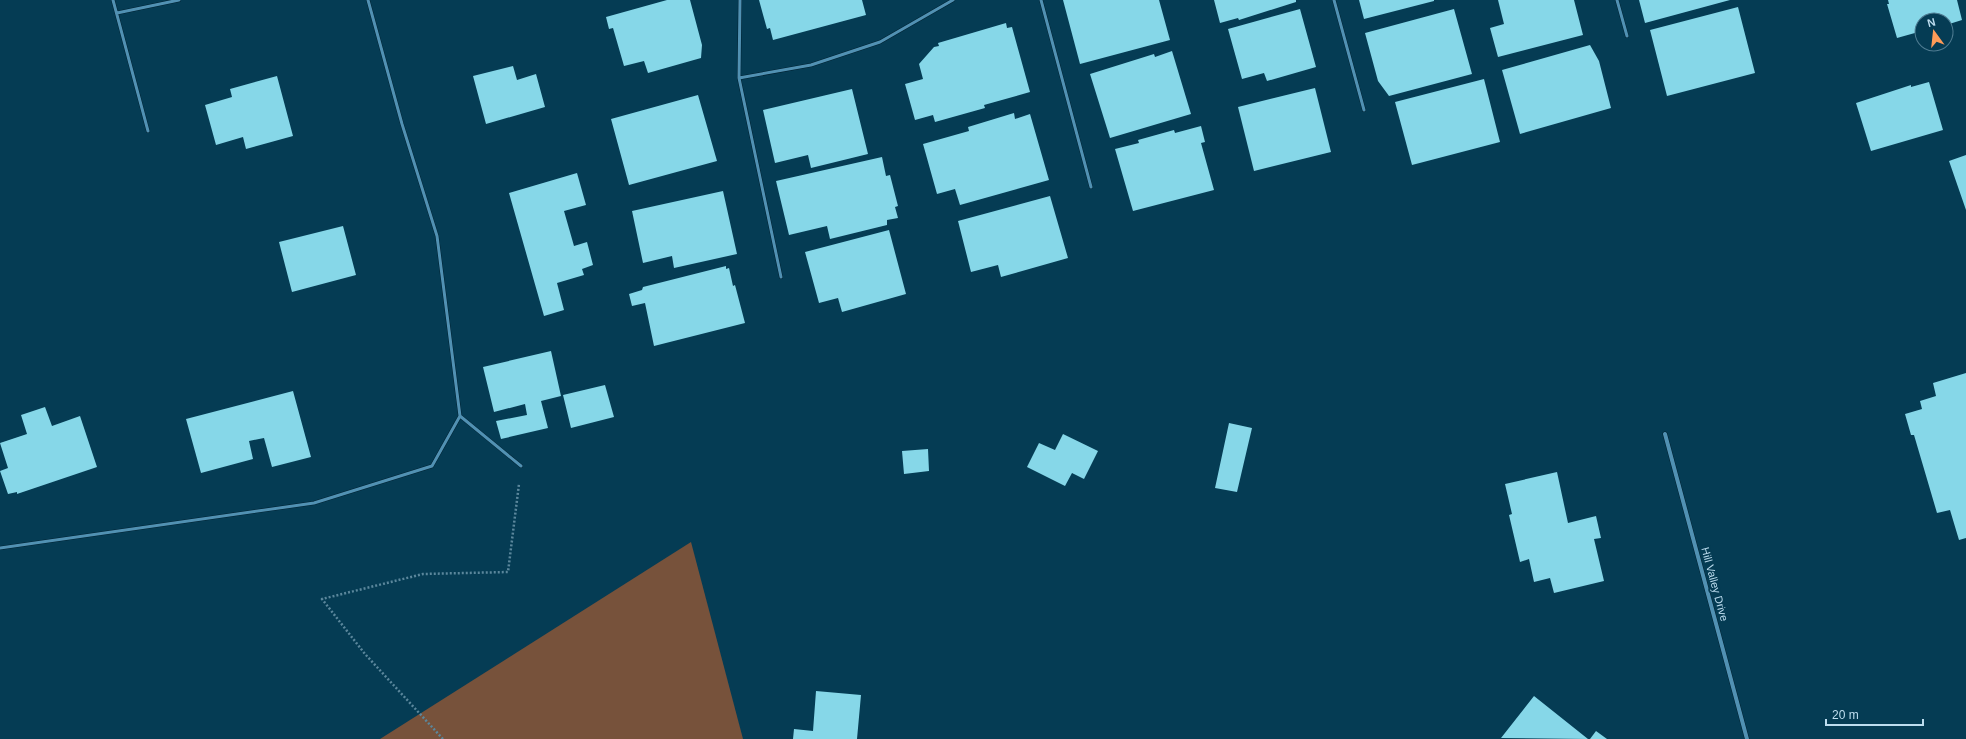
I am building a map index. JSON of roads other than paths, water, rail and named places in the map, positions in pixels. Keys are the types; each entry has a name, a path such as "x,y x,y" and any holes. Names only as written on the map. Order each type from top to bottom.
{"street":[{"name":"Hill Valley Drive","path":"1665,434 1747,739"}],"lane":[{"path":"113,0 148,131"},
{"path":"117,13 179,0"},
{"path":"0,548 314,503 432,466 460,416 437,236 402,124 368,0"},
{"path":"740,0 739,78 781,276"},
{"path":"739,78 810,64 880,42 953,0"},
{"path":"1041,0 1091,188"},
{"path":"1334,0 1364,110"},
{"path":"1617,0 1627,36"},
{"path":"460,416 521,466"}]}
